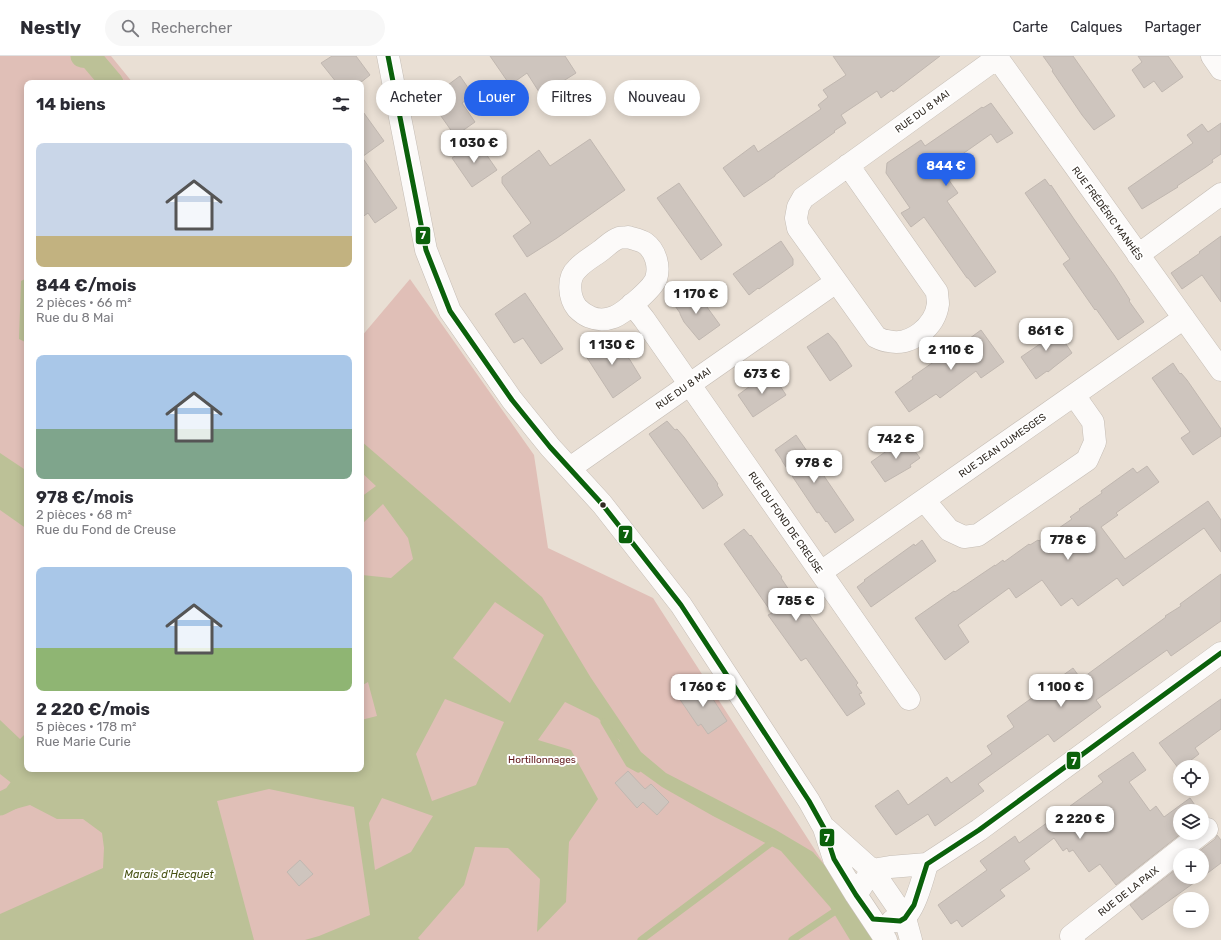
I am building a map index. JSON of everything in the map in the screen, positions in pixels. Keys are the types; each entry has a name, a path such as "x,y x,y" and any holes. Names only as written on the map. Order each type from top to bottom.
{"street":[{"path":"388,56 413,190 426,250 450,311 512,400 550,447 602,504 681,605 809,801 824,828 834,859 856,896 886,940"},
{"path":"1212,56 1221,69"},
{"name":"RUE DU 8 MAI","path":"848,165 937,292 938,305 934,318 926,329 915,337 902,342 889,342 876,337 798,228 796,218 798,207 803,198 848,165 996,57"},
{"name":"RUE FRÉDÉRIC MANHÈS","path":"996,57 1221,370"},
{"path":"1138,255 1221,194"},
{"name":"RUE DU 8 MAI","path":"570,468 836,282"},
{"name":"RUE DU FOND DE CREUSE","path":"632,304 644,318 909,699"},
{"name":"RUE JEAN DUMESGES","path":"821,572 1184,318"},
{"path":"924,500 949,530 964,537 978,535 1087,460 1094,442 1092,422 1074,395"},
{"path":"856,896 872,870 927,864 979,830 1221,653"},
{"path":"824,828 872,870 905,918 911,940"},
{"name":"RUE DE LA PAIX","path":"1074,940 1071,936 1193,840"},
{"path":"873,919 900,921 905,918 914,905 927,864"}],"green space":[{"name":"Hortillonnages","path":"0,56 111,56 131,80 24,80 24,772 364,772 364,333 410,279 534,455 548,548 653,598 873,940 0,940"}],"water":[{"path":"24,280 24,342 19,339 21,281"},
{"name":"Marais d'Hecquet","path":"364,444 542,597 591,678 641,752 666,773 776,830 813,852 829,870 873,940 850,940 830,907 781,851 713,816 662,787 630,764 620,747 620,741 598,718 565,702 538,740 571,750 598,799 569,842 566,902 537,932 540,879 508,848 475,847 464,885 418,938 420,940 305,940 319,936 370,915 354,807 269,789 217,801 254,940 0,940 0,914 103,868 104,848 102,833 83,819 57,819 30,805 8,811 0,815 0,805 23,792 0,774 0,720 20,739 24,735 24,772 364,772 364,719 377,716 368,682 364,684 364,575 391,578 413,559 408,538 383,504 364,522 364,495 376,486 364,475","holes":["495,602 544,635 510,703 453,658","445,699 504,722 476,785 432,801 416,754","382,798 433,816 411,852 375,870 369,823"]},
{"path":"0,453 24,469 24,527 0,510"}],"building":[{"path":"332,56 356,56 370,75 364,80 335,80 321,63"},
{"path":"490,56 565,56 576,73 565,80 537,80 537,89 527,73 517,80 507,80"},
{"path":"833,56 940,56 893,92 892,90 881,98 877,91 841,115 846,123 775,176 744,197 723,168 754,145 758,152 821,109 818,105 828,97 823,90 846,75"},
{"path":"1043,56 1073,56 1115,116 1094,130 1082,115"},
{"path":"1138,56 1168,56 1183,77 1162,92 1154,81 1144,88 1132,70 1142,62"},
{"path":"460,76 464,82 464,102 462,103 464,106 464,116 471,116 475,122 455,136 441,116 456,116 456,80 455,80"},
{"path":"991,103 1013,133 997,143 991,134 941,169 958,193 947,201 996,272 975,287 924,217 911,227 901,213 910,208 886,173 887,163 921,140 925,146 982,107 983,108"},
{"path":"364,113 384,141 364,156"},
{"path":"1221,123 1221,154 1212,160 1213,162 1177,186 1178,187 1142,209 1128,188 1193,143 1187,135 1202,124 1208,132"},
{"path":"590,139 625,190 557,238 527,257 513,236 531,223 502,183 502,177 539,150 550,166"},
{"path":"477,141 497,170 472,187 452,158"},
{"path":"364,160 397,208 375,223 368,213 364,216"},
{"path":"1045,179 1050,186 1051,185 1114,275 1130,300 1129,301 1144,322 1118,340 1063,264 1070,259 1025,193"},
{"path":"679,183 722,245 701,260 657,198"},
{"path":"1221,236 1221,302 1202,275 1182,289 1171,273"},
{"path":"781,241 793,259 793,265 749,295 733,274"},
{"path":"694,289 720,325 699,340 684,322 673,303"},
{"path":"525,293 563,349 541,364 523,338 514,343 495,314"},
{"path":"1049,324 1056,333 1058,332 1072,353 1048,372 1047,371 1036,379 1021,357 1040,344 1033,335"},
{"path":"981,330 1004,362 981,378 976,371 940,398 936,394 909,412 895,392 913,379 912,377"},
{"path":"828,333 852,366 830,381 807,347"},
{"path":"603,336 611,349 618,344 641,378 613,398 582,350"},
{"path":"1173,363 1180,374 1181,373 1187,380 1221,429 1221,436 1193,455 1181,438 1190,432 1152,378"},
{"path":"771,372 786,395 753,417 738,395"},
{"path":"667,421 684,437 718,484 717,485 723,495 703,509 649,434"},
{"path":"796,435 854,520 835,533 819,512 817,513 775,450"},
{"path":"905,438 920,458 910,465 911,467 885,482 871,462"},
{"path":"1147,466 1159,482 1116,513 1118,515 1101,527 1125,559 1208,501 1221,520 1221,552 1204,528 1123,586 1117,578 1078,606 1072,598 1061,606 1042,580 1016,598 1009,588 958,625 969,642 945,660 915,618 995,565 1003,560 1004,562 1029,544 1030,545 1038,540 1039,541 1072,519 1070,517 1080,510 1079,509 1133,468 1137,473"},
{"path":"744,529 750,536 751,535 782,577 781,578 799,605 801,603 858,683 856,685 862,693 859,694 865,704 847,716 806,658 801,661 768,615 772,613 724,544"},
{"path":"922,540 936,561 871,607 857,587 865,581 864,580 914,544 915,546"},
{"path":"1221,574 1221,621 1171,656 1167,650 1096,700 1101,707 1054,742 1048,734 978,784 984,791 935,826 928,814 896,835 875,806 898,790 908,805 947,777 951,783 992,754 987,746 1014,727 1007,716 1073,668 1081,679 1166,617 1165,616 1181,606 1180,604"},
{"path":"702,682 727,721 708,734 701,724 698,726 679,698"},
{"path":"1221,699 1221,729 1195,748 1199,754 1191,760 1173,761 1159,743"},
{"path":"1133,752 1146,770 1129,782 1150,811 1156,806 1164,817 1173,810 1173,840 1116,885 1100,864 1089,872 1073,850 1069,852 1067,848 1063,851 1054,838 1024,861 1030,869 1000,890 1005,896 962,927 957,920 951,924 938,905 987,870 980,861 1015,836 1019,843 1103,782 1098,776"},
{"path":"628,771 645,789 651,784 669,802 657,815 643,802 637,808 615,783"},
{"path":"1190,798 1194,804 1182,804"},
{"path":"1217,835 1221,840 1221,863 1209,872 1209,848 1203,848 1215,839"},
{"path":"300,860 313,874 299,886 287,872"},
{"path":"1173,871 1173,884 1192,884 1181,892 1173,892 1173,898 1142,920 1130,905"}],"waterway":[{"path":"82,56 90,57 109,80"},
{"path":"604,722 629,764 638,769"},
{"path":"0,804 14,797 33,772"},
{"path":"641,940 775,840"},
{"path":"792,940 834,912"}],"transit line":[{"name":"7","path":"388,56 426,250 450,311 512,400 550,447 602,504 681,605 809,801 824,828 834,859 873,919 900,921 905,918 914,905 927,864 979,830 1221,653"}]}
